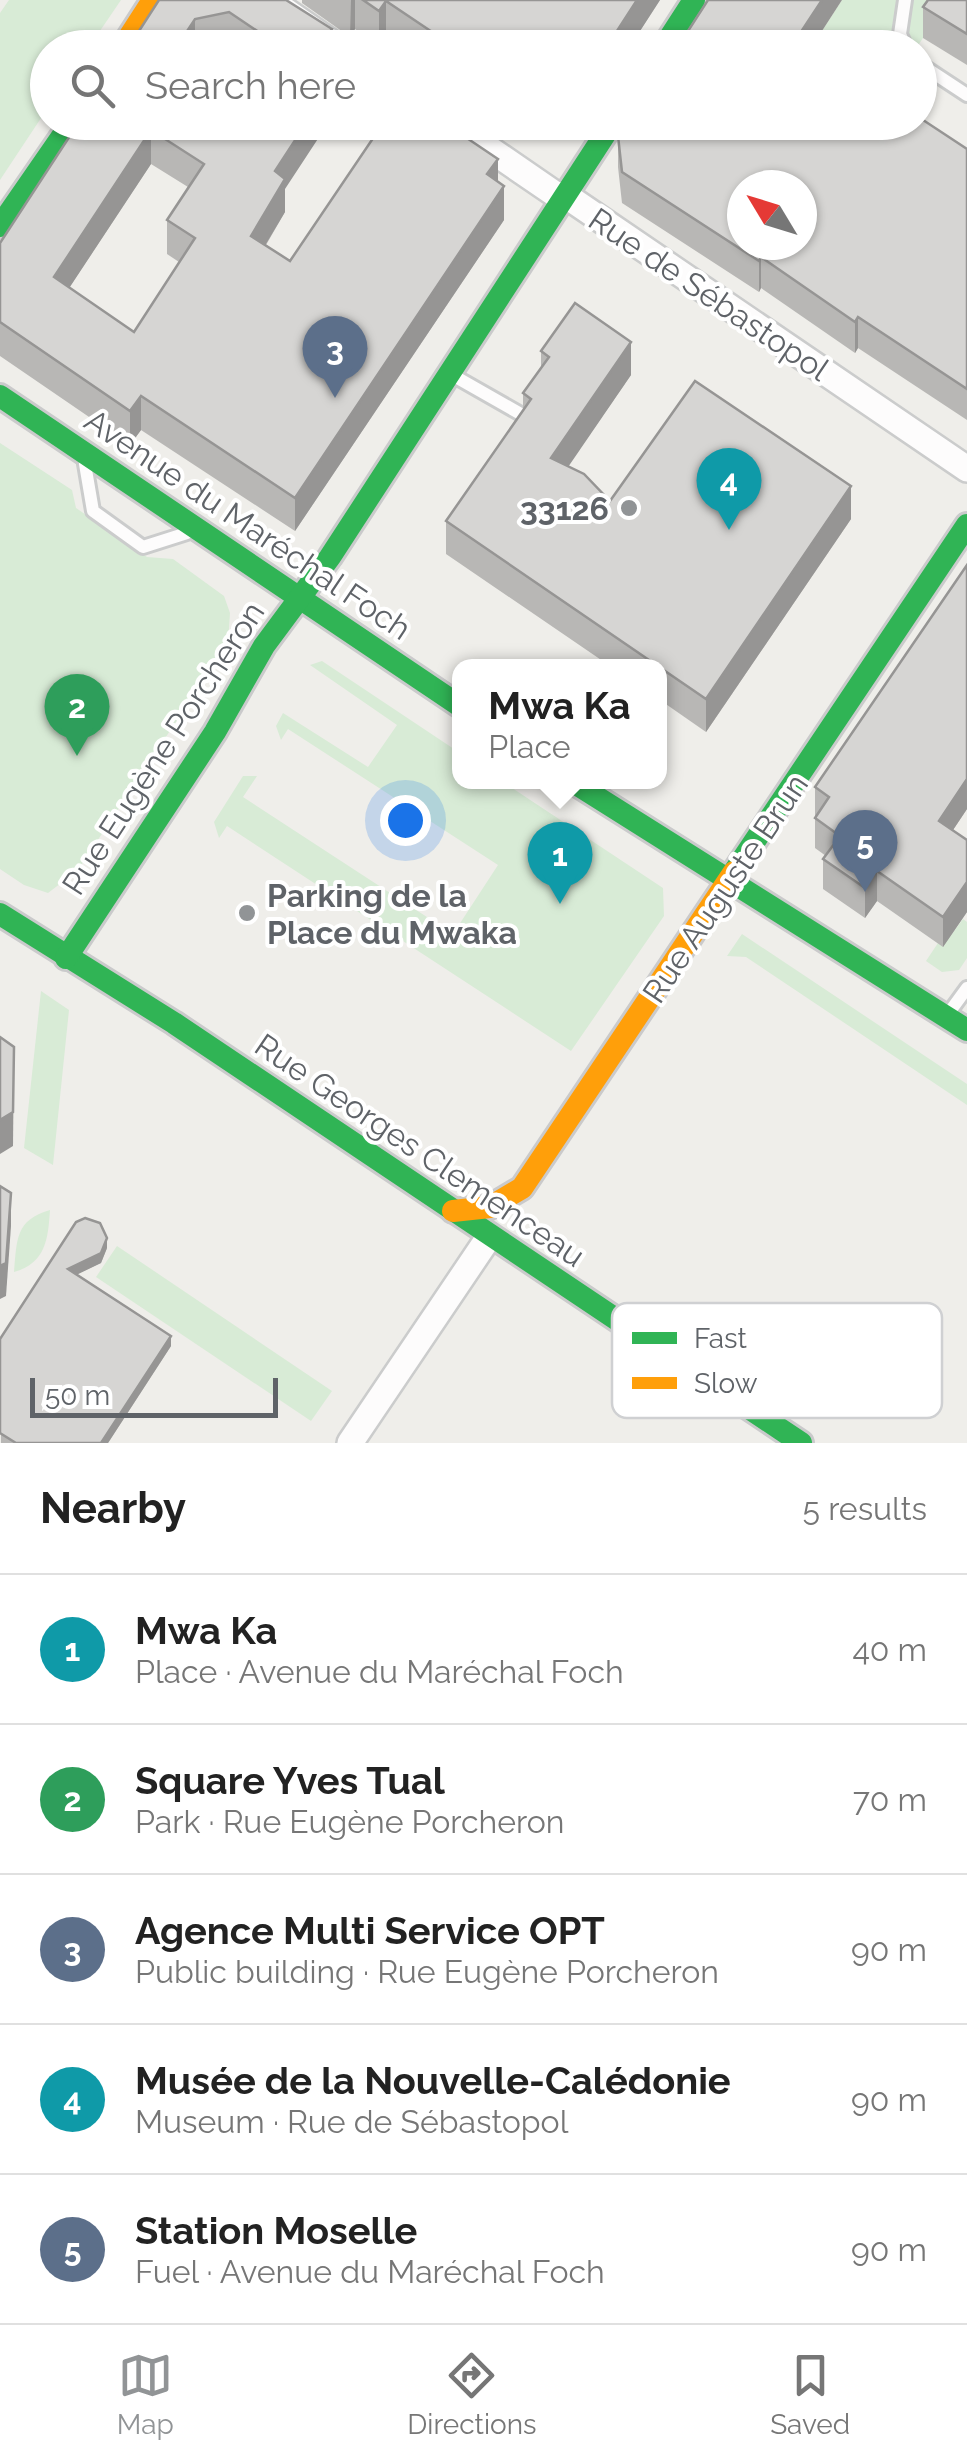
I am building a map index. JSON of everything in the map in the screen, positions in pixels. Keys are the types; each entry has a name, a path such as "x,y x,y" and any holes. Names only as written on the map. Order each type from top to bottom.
{"main road":[{"path":"134,30 153,0"},
{"path":"675,30 694,0"},
{"path":"0,226 60,140"},
{"name":"Rue Eugène Porcheron","path":"66,958 602,140"},
{"name":"Avenue du Maréchal Foch","path":"0,396 452,700"},
{"name":"Rue Auguste Brun","path":"452,1211 490,1208 522,1188 967,525"},
{"path":"584,789 957,1023"},
{"name":"Rue Georges Clemenceau","path":"0,914 174,1023 612,1318"},
{"name":"Rue Georges Clemenceau","path":"763,1418 801,1443"}],"street":[{"path":"270,0 313,30"},
{"name":"Rue de Sébastopol","path":"476,140 555,194 565,195 967,470"},
{"path":"350,1443 489,1237"}],"lane":[{"path":"901,30 905,0"},
{"path":"937,75 967,95"},
{"path":"447,372 519,413"},
{"path":"83,450 93,511 143,546 198,530"},
{"path":"957,1023 967,988"}],"green space":[{"path":"9,0 121,0 101,30 30,30 30,135 0,180 0,13"},
{"path":"842,0 948,0 928,30 823,30"},
{"path":"0,443 72,490 76,508 147,557 173,559 224,596 230,613 228,643 78,870 48,893 24,885 0,869"},
{"path":"322,661 452,748 452,789 514,789 663,888 664,916 571,1051 227,826 219,838 214,822 243,776 257,776 243,797 453,934 498,865 288,729 281,740 276,726 283,713 368,767 397,725 310,665"},
{"path":"963,919 967,922 967,958 959,970 942,972 926,961"},
{"path":"742,934 967,1084 967,1105 746,957 727,956"},
{"path":"41,991 69,1010 53,1165 24,1148"},
{"path":"50,1210 46,1240 39,1256 14,1272 17,1241 24,1226"},
{"path":"117,1246 332,1391 311,1421 96,1277"}],"building":[{"path":"159,0 286,0 332,29 256,30 229,12 195,19 188,30 140,30"},
{"path":"363,0 637,0 618,30 429,30 386,1 379,11"},
{"path":"708,0 822,0 802,30 689,30"},
{"path":"928,0 967,0 967,34 923,7"},
{"path":"937,129 967,149 967,389 858,317 855,322 765,260 817,260 817,170 727,170 727,240 622,172 618,140 937,140"},
{"path":"67,140 144,140 54,277 134,332 195,238 167,220 204,164 167,140 295,140 275,171 285,179 251,236 290,261 372,140 470,140 498,159 487,174 504,186 295,498 141,396 130,411 0,322 0,243"},
{"path":"575,303 631,342 551,458 584,474 610,501 695,381 851,486 706,699 667,672 667,659 648,659 446,521 531,399 523,393 549,357 541,351"},
{"path":"967,565 967,779 939,821 967,840 967,882 943,917 877,871 865,888 823,859 840,836 815,818 829,797 815,787"},
{"path":"0,1037 14,1047 13,1112 0,1120"},
{"path":"0,1186 11,1193 6,1263 0,1266"},
{"path":"85,1218 100,1223 107,1238 101,1253 68,1269 171,1336 101,1443 16,1443 0,1433 0,1339 76,1222"}],"traffic: fast":[{"path":"675,30 694,0"},
{"path":"0,226 60,140"},
{"path":"66,958 215,732 264,646 330,557 601,140"},
{"path":"0,396 452,701"},
{"path":"734,872 967,525"},
{"path":"584,789 967,1030"},
{"path":"0,914 174,1023 612,1316"},
{"path":"764,1418 801,1443"}],"traffic: slow":[{"path":"134,30 153,0"},
{"path":"453,1211 490,1207 522,1188 734,872"}],"place":[{"name":"Agence Multi Service OPT","path":"335,398"},
{"name":"33126","path":"629,508"},
{"name":"Musée de la Nouvelle-Calédonie","path":"729,530"},
{"name":"Square Yves Tual","path":"77,756"},
{"name":"Station Moselle","path":"865,892"},
{"name":"Mwa Ka","path":"560,904"},
{"name":"Parking de la Place du Mwaka","path":"247,913"}]}
